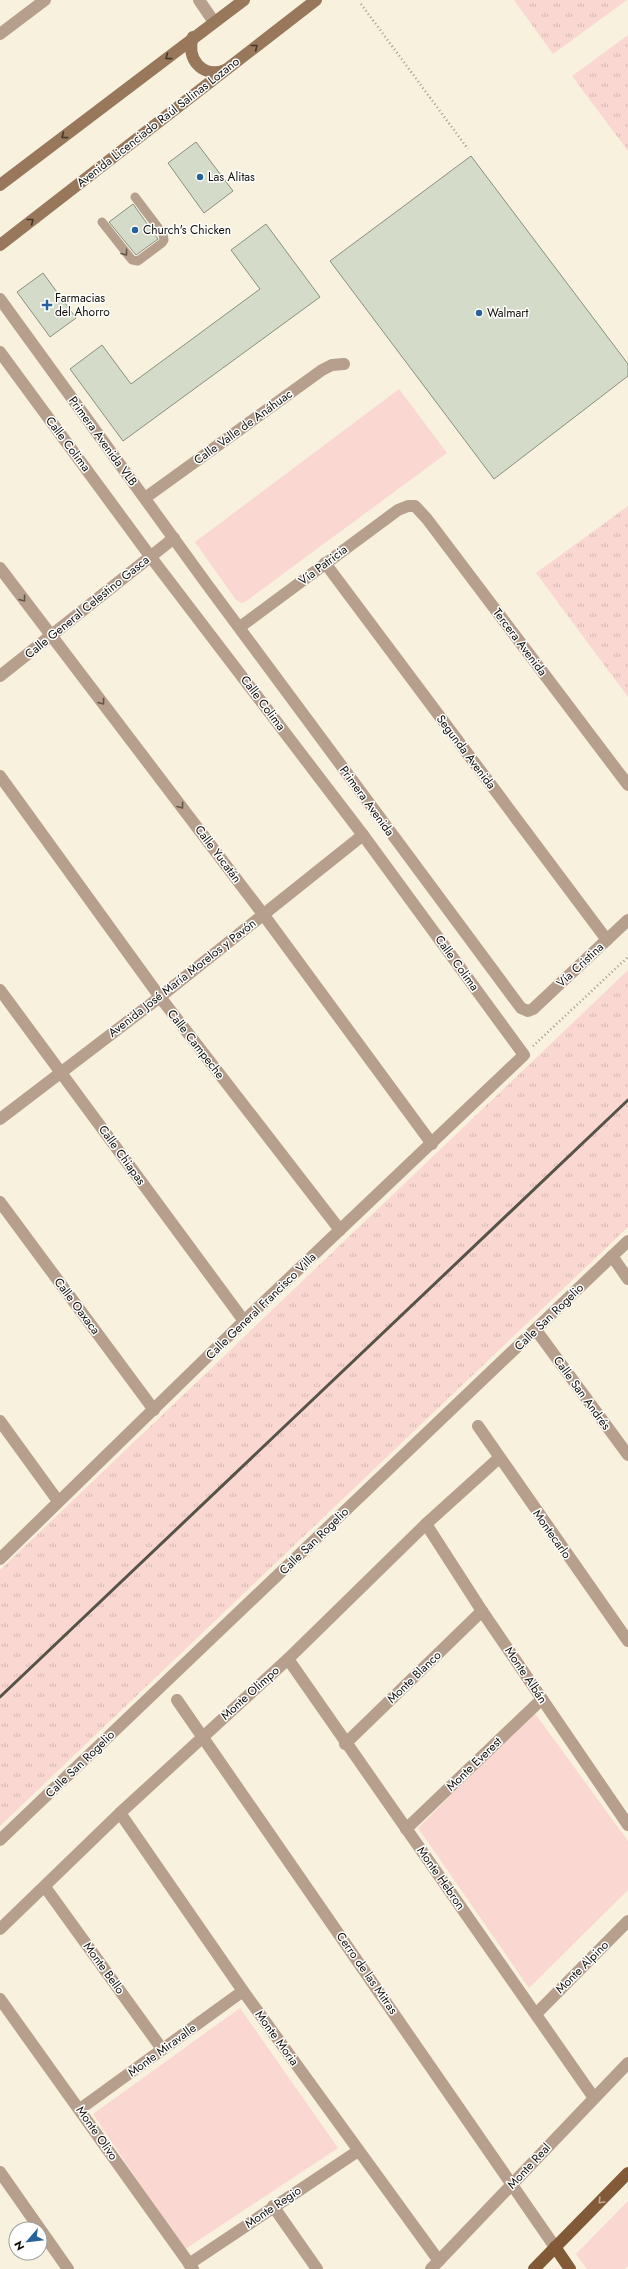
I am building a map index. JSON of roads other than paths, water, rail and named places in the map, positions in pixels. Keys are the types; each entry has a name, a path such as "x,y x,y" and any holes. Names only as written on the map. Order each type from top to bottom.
{"main road":[{"path":"0,185 193,37 244,0"},
{"name":"Avenida Licenciado Raúl Salinas Lozano","path":"0,245 316,0"},
{"path":"193,37 190,51 198,67 215,73 228,68"},
{"path":"534,2269 628,2174"},
{"path":"556,2247 570,2269"}],"street":[{"path":"0,34 45,0"},
{"path":"200,0 214,22"},
{"name":"Primera Avenida VLB","path":"0,299 206,583"},
{"name":"Calle Colima","path":"0,352 150,556 363,835 524,1055"},
{"name":"Calle Valle de Anáhuac","path":"145,498 322,370 332,365 344,364"},
{"name":"Vía Patricia","path":"240,627 398,510 408,506"},
{"name":"Tercera Avenida","path":"408,506 415,506 427,519 628,785"},
{"name":"Calle General Celestino Gasca","path":"0,676 174,538"},
{"name":"Segunda Avenida","path":"325,563 607,940"},
{"name":"Calle Yucatán","path":"0,568 263,914 432,1144"},
{"name":"Primera Avenida","path":"206,583 516,1002 525,1010 533,1009"},
{"name":"Calle Campeche","path":"0,776 160,997 340,1230"},
{"name":"Avenida José María Morelos y Pavón","path":"0,1119 160,997 363,835"},
{"name":"Vía Cristina","path":"533,1009 628,920"},
{"name":"Calle Chiapas","path":"0,990 244,1321"},
{"name":"Calle General Francisco Villa","path":"0,1558 244,1321 524,1055"},
{"name":"Calle Oaxaca","path":"0,1202 154,1410"},
{"name":"Calle San Rogelio","path":"0,1840 536,1330 628,1240"},
{"path":"612,1256 628,1279"},
{"name":"Calle San Andrés","path":"536,1330 628,1456"},
{"path":"0,1421 58,1501"},
{"name":"Montecarlo","path":"478,1426 628,1641"},
{"name":"Monte Olimpo","path":"0,1929 202,1736 288,1659 426,1524 499,1458"},
{"name":"Monte Albán","path":"426,1524 482,1611 628,1825"},
{"name":"Monte Blanco","path":"345,1744 482,1611"},
{"name":"Monte Hebron","path":"288,1659 345,1744 594,2098"},
{"name":"Monte Everest","path":"406,1829 542,1699"},
{"name":"Cerro de las Mitras","path":"178,1700 556,2247"},
{"name":"Monte Moria","path":"120,1813 244,1992 358,2150 435,2265"},
{"name":"Monte Bello","path":"45,1887 162,2049"},
{"name":"Monte Alpino","path":"536,2014 628,1921"},
{"name":"Monte Miravalle","path":"80,2109 162,2049 244,1992"},
{"name":"Monte Olivo","path":"0,1999 191,2266"},
{"name":"Monte Real","path":"435,2265 628,2063"},
{"name":"Monte Regio","path":"191,2266 273,2206 358,2150"},
{"path":"0,2172 68,2269"},
{"path":"273,2206 317,2269"}],"lane":[{"path":"102,222 132,260 138,261 162,243 164,240 163,234 135,197"}],"railway":[{"path":"0,1697 628,1100"}],"place":[{"name":"Las Alitas","path":"200,177"},
{"name":"Church's Chicken","path":"135,230"},
{"name":"Farmacias del Ahorro","path":"47,305"},
{"name":"Walmart","path":"479,313"}]}
